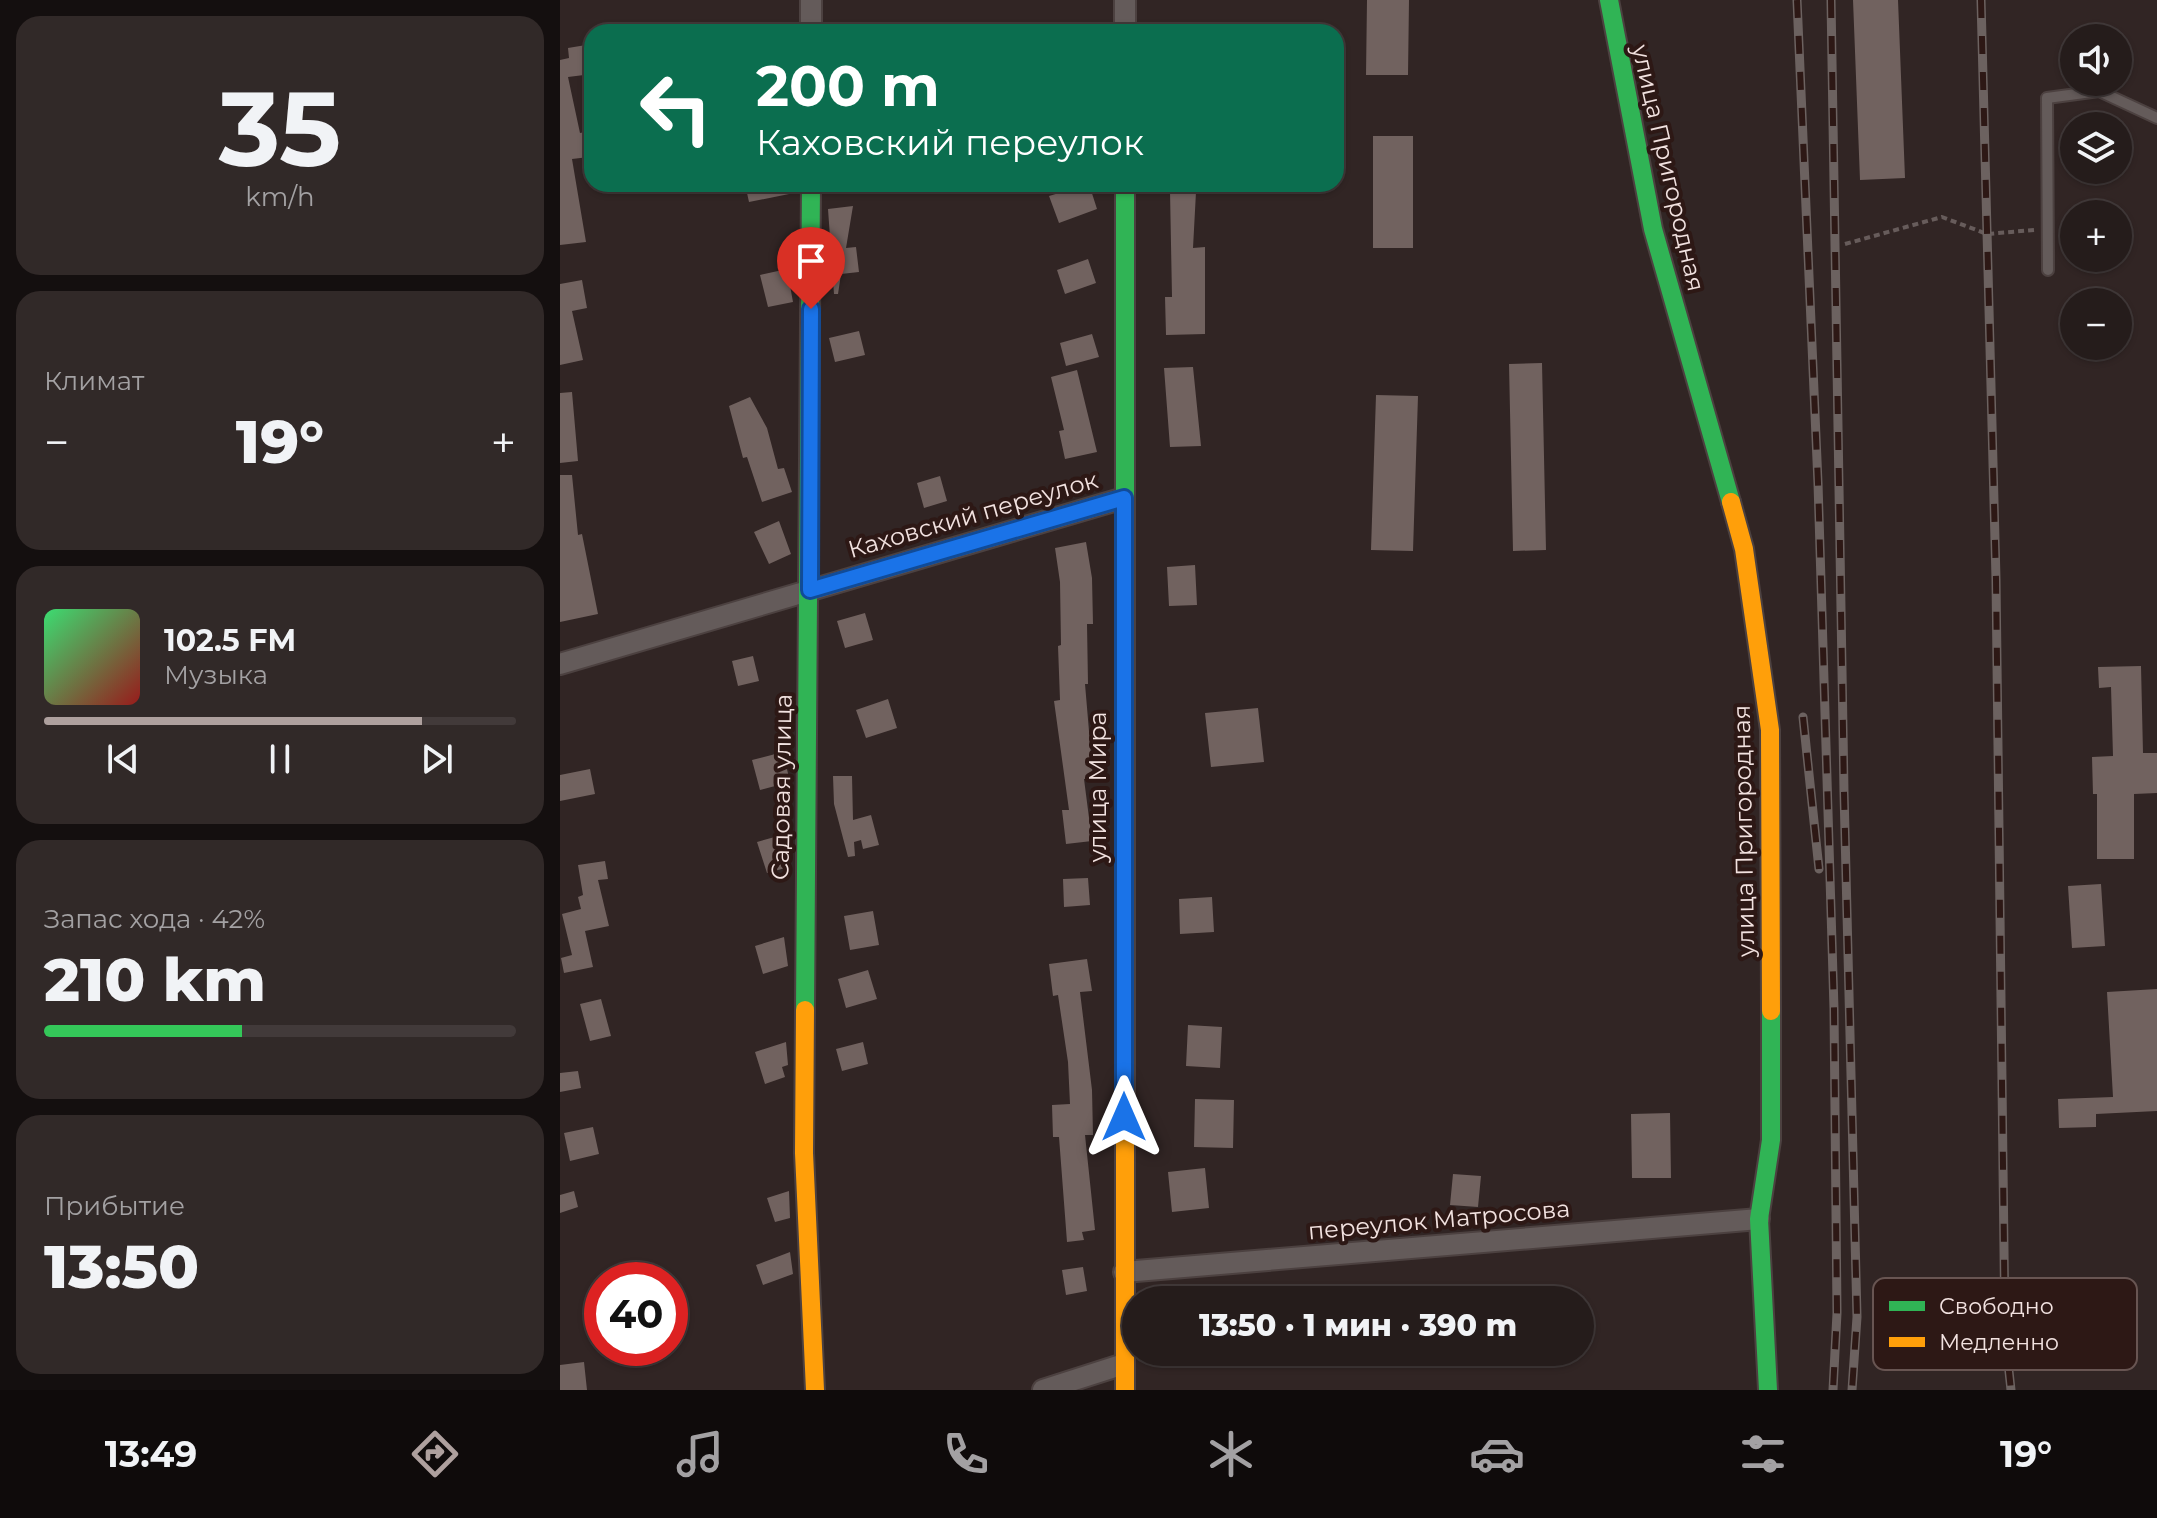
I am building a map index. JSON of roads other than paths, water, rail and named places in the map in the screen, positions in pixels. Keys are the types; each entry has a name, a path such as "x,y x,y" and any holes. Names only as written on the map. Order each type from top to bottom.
{"street":[{"path":"811,0 811,24"},
{"path":"1125,0 1125,24"},
{"name":"улица Пригородная","path":"1609,0 1653,229 1744,549 1770,730 1771,1140 1759,1219 1768,1390"},
{"name":"Садовая улица","path":"811,192 804,1153 815,1390"},
{"name":"улица Мира","path":"1124,1286 1125,192"},
{"name":"Каховский переулок","path":"560,664 1124,498"},
{"name":"переулок Матросова","path":"1124,1272 1759,1219"},
{"path":"1043,1390 1122,1365"},
{"name":"улица Мира","path":"1124,1366 1125,1390"}],"lane":[{"path":"2048,270 2047,98 2099,91 2157,118"}],"railway":[{"path":"1797,0 1818,483 1834,1009 1837,1313 1833,1390"},
{"path":"1831,0 1844,792 1857,1317 1852,1390"},
{"path":"1981,0 1996,579 2004,1278"},
{"path":"1803,717 1819,869"},
{"path":"2009,1370 2011,1390"}]}
